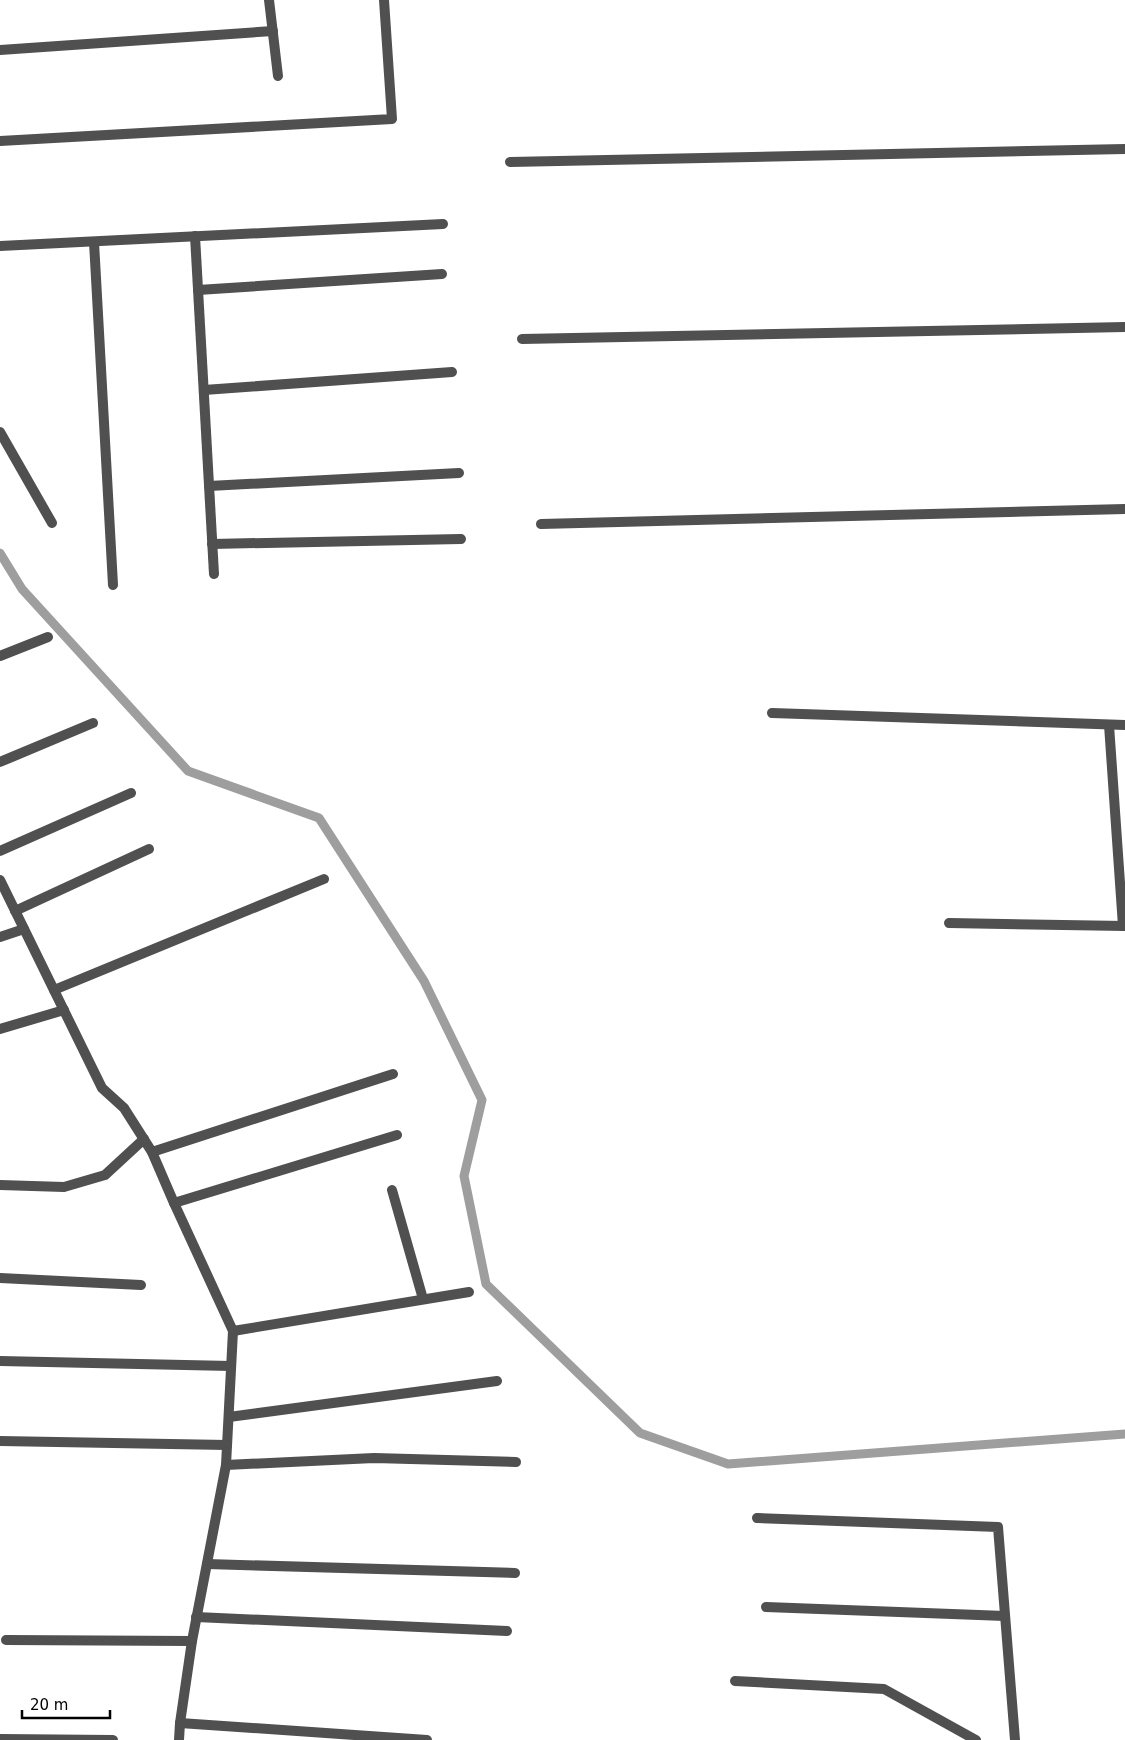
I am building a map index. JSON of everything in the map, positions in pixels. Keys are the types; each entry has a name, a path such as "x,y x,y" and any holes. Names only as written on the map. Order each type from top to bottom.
{"street":[{"path":"269,0 278,76"},
{"path":"0,141 392,119 384,0"},
{"path":"0,50 273,32"},
{"path":"510,162 1125,149"},
{"path":"0,246 443,224"},
{"path":"195,236 214,574"},
{"path":"94,242 113,585"},
{"path":"198,290 442,274"},
{"path":"522,339 1125,327"},
{"path":"204,390 452,372"},
{"path":"0,432 52,523"},
{"path":"209,486 459,472"},
{"path":"542,524 1125,509"},
{"path":"212,544 461,539"},
{"path":"0,656 48,637"},
{"path":"772,713 1125,725"},
{"path":"0,762 93,723"},
{"path":"949,923 1124,926 1109,725"},
{"path":"0,851 131,793"},
{"path":"15,911 149,849"},
{"path":"54,990 324,879"},
{"path":"0,880 102,1088 124,1108 152,1152 233,1331 226,1465 196,1617 179,1740"},
{"path":"0,937 24,929"},
{"path":"0,1029 64,1010"},
{"path":"152,1152 393,1074"},
{"path":"174,1203 397,1135"},
{"path":"0,1185 64,1187 105,1175 144,1139"},
{"path":"392,1190 423,1299"},
{"path":"0,1278 141,1285"},
{"path":"233,1331 469,1292"},
{"path":"0,1361 231,1366"},
{"path":"229,1417 497,1381"},
{"path":"0,1441 227,1445"},
{"path":"226,1465 374,1458 516,1462"},
{"path":"757,1518 998,1527 1015,1740"},
{"path":"207,1564 514,1573"},
{"path":"766,1607 1005,1616"},
{"path":"196,1617 507,1630"},
{"path":"6,1640 192,1641"},
{"path":"735,1681 884,1690 976,1740"},
{"path":"180,1724 427,1740"},
{"path":"0,1739 113,1740"}],"waterway":[{"path":"0,553 22,589 188,771 319,818 424,981 482,1100 464,1176 486,1284 640,1433 728,1464 1125,1434"}]}
